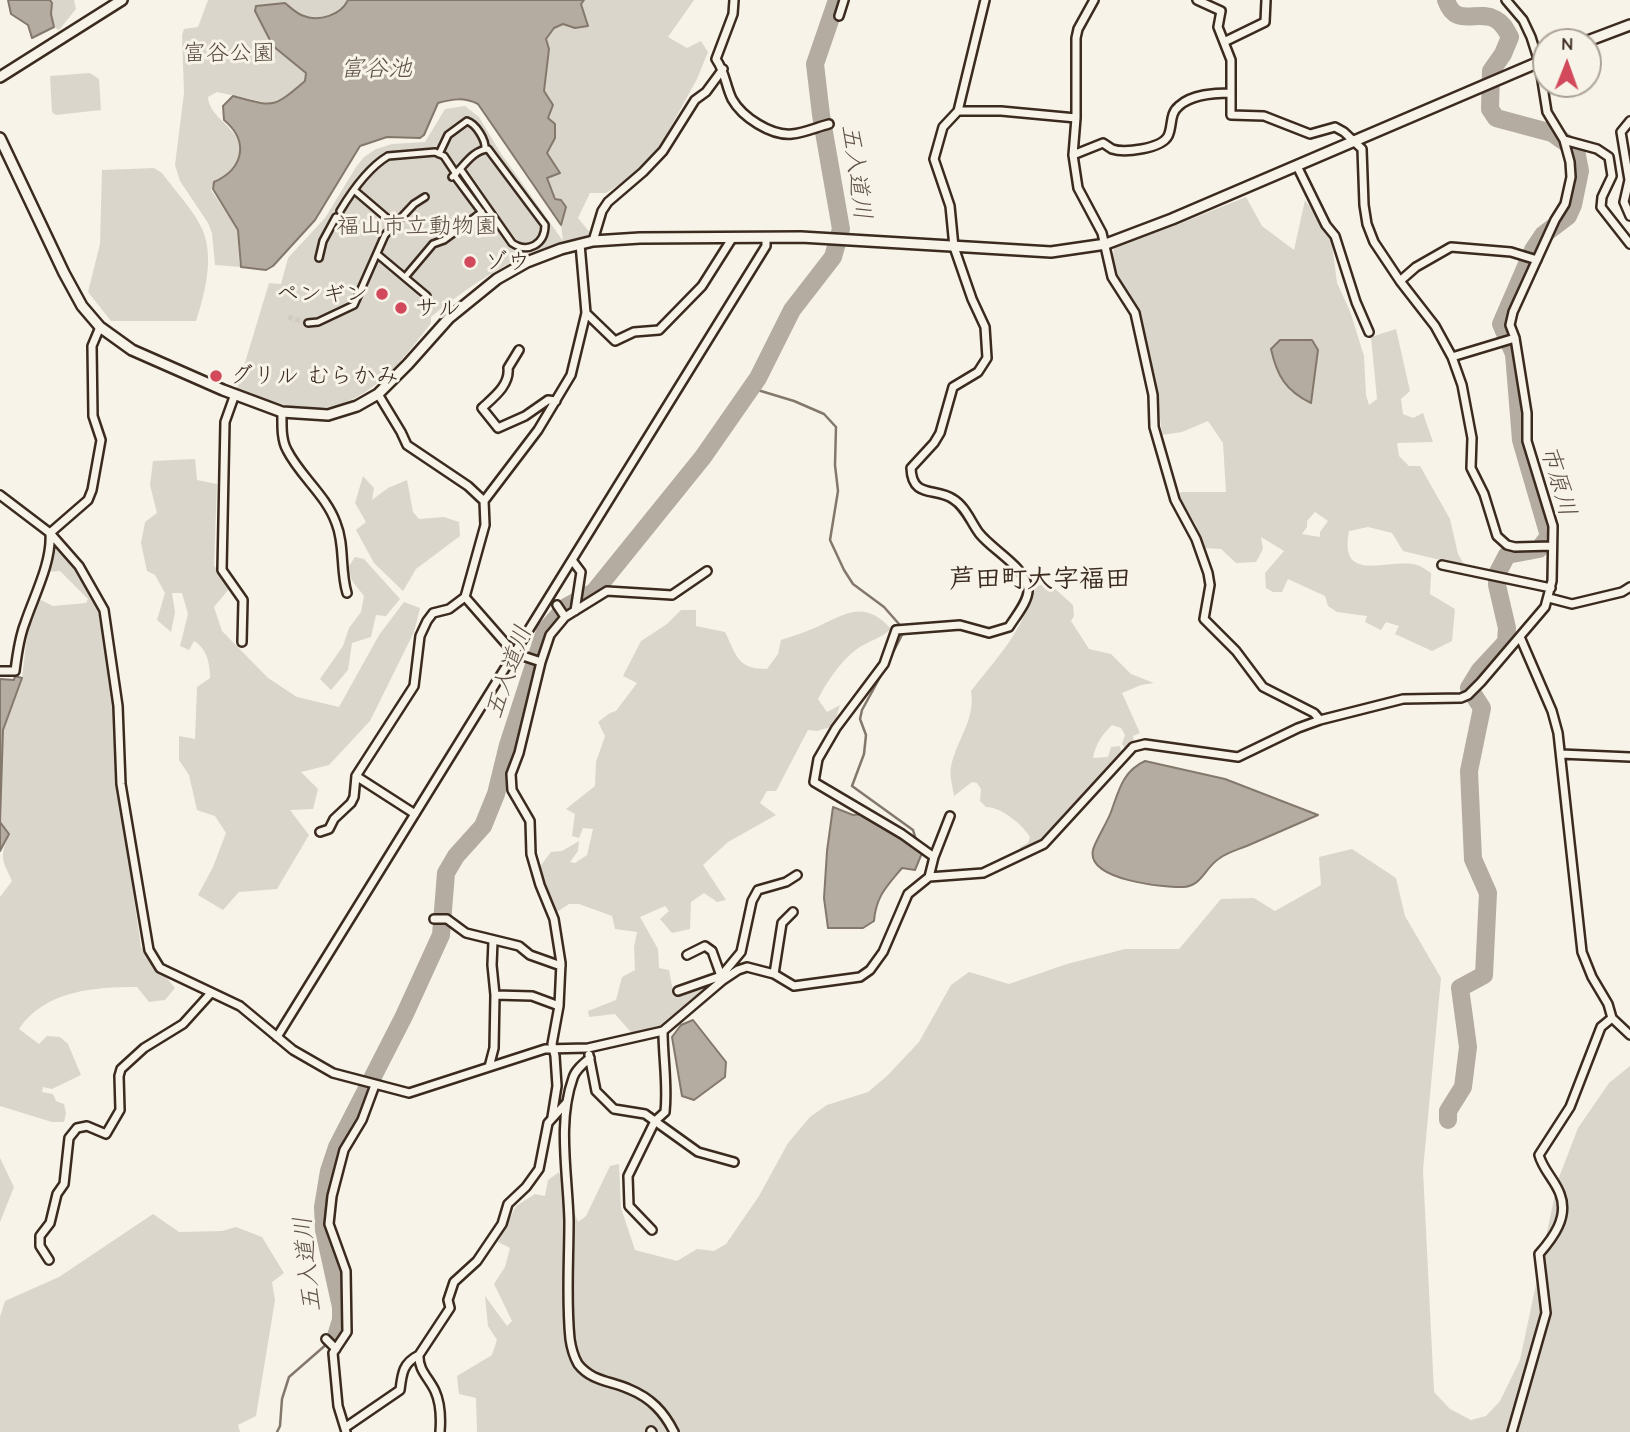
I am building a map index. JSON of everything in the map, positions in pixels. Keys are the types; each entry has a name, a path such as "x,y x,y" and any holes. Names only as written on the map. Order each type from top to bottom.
{"street":[{"path":"0,77 122,0"},
{"path":"734,0 733,14 716,58 723,69 734,102 760,125 776,132 791,134 829,124"},
{"path":"839,16 844,0"},
{"path":"934,857 902,834 814,782 818,759 836,728 884,664 896,630 960,625 989,633 1009,627 1028,595 1028,585 1012,562 981,536 957,501 946,494 921,489 911,478 911,468 940,433 953,387 978,372 986,358 985,327 954,247 950,206 934,159 943,127 958,111 985,0"},
{"path":"1094,0 1076,38 1073,155 1077,188 1106,244 1112,276 1135,313 1153,395 1154,427 1175,500 1196,539 1208,573 1210,585 1204,619 1236,651 1264,687 1314,713 1320,720"},
{"path":"1197,0 1221,11 1218,27 1231,60 1231,115 1264,116 1310,134 1335,127 1362,149 1367,224 1374,242 1434,326 1452,357 1462,384 1472,438 1471,468 1484,494 1497,536 1507,545 1515,547 1552,546"},
{"path":"1224,42 1265,22 1266,0"},
{"path":"1506,0 1523,20 1532,39"},
{"path":"1602,36 1630,25"},
{"path":"0,138 64,273 82,306 100,327 132,350 235,394 282,412 328,415 357,406 378,394 449,318 496,279 527,262 580,244 640,238 766,237 848,239 1051,252 1106,244 1136,234 1532,64"},
{"path":"593,241 608,202 663,151 695,100 706,92 723,69"},
{"path":"1073,155 1103,143 1114,150 1154,146 1164,142 1169,134 1170,119 1178,106 1211,93 1231,93"},
{"path":"678,991 722,978 747,967 774,974 794,986 860,977 870,970 883,952 908,894 929,877 983,873 1044,844 1133,747 1145,744 1238,757 1320,720 1403,699 1461,698 1468,695 1520,637 1549,598 1551,588 1553,526 1527,441 1527,412 1515,338 1510,325 1513,312 1567,197 1571,177 1564,140 1547,112 1546,98"},
{"path":"958,111 1001,111 1076,118"},
{"path":"439,153 448,135 467,121 472,123 486,142 485,149 464,163 456,174"},
{"path":"1630,121 1621,132 1629,180 1624,202 1630,216"},
{"path":"1564,140 1597,149 1608,157 1612,176 1602,197 1601,207 1630,244"},
{"path":"456,174 512,243 519,248 528,248 539,243 545,235 545,225 512,178 505,173 488,149 485,149"},
{"path":"318,258 323,241 354,190 388,156 439,153 444,156 482,212 489,218"},
{"path":"1297,166 1326,225 1335,236 1356,302 1369,332"},
{"path":"354,190 396,225"},
{"path":"308,323 318,322 354,305 385,235 414,204 425,197"},
{"path":"406,276 433,244 444,240 482,212"},
{"path":"586,313 615,341 634,332 659,330 702,286 733,237"},
{"path":"277,1037 766,246 766,237"},
{"path":"320,832 329,829 334,819 351,803 356,776 414,686 420,636 427,621 433,613 449,609 465,597 485,525 484,500 538,430 571,375 586,313 580,244"},
{"path":"1400,281 1416,267 1451,247 1511,251 1537,260"},
{"path":"377,254 427,296 427,302"},
{"path":"50,533 88,500 92,490 102,440 93,416 92,346 100,327"},
{"path":"1452,357 1515,338"},
{"path":"519,350 508,368 509,376 501,390 482,408 498,428 525,416 548,400 556,401"},
{"path":"235,394 225,422 222,570 243,600 243,642"},
{"path":"378,394 407,445 484,500"},
{"path":"282,412 286,449 337,523 342,578 347,593"},
{"path":"0,495 50,533 79,566 104,610 118,706 121,784 149,950 160,968 240,1006 293,1050 334,1073 409,1093 545,1049 588,1048 663,1031 722,978 741,952 752,901 758,890 786,882 797,875"},
{"path":"0,671 15,671 19,641 38,592 51,542 50,533"},
{"path":"572,560 581,572 575,611"},
{"path":"1442,565 1551,588"},
{"path":"552,1117 557,1086 553,1049 561,967 554,919 531,854 530,821 512,790 511,774 519,753 541,662 550,635 565,617 607,591 672,595 707,571"},
{"path":"1549,598 1572,604 1622,592 1630,587"},
{"path":"465,597 514,653 541,662"},
{"path":"557,606 565,617"},
{"path":"1520,637 1552,711 1561,754 1582,952 1592,977 1608,1004 1612,1018 1630,1035"},
{"path":"1561,754 1630,757"},
{"path":"356,776 415,814"},
{"path":"929,877 950,817"},
{"path":"774,974 782,923 793,912"},
{"path":"435,919 447,919 467,933 493,942 519,946 530,955 561,967"},
{"path":"489,1067 494,1048 493,942"},
{"path":"687,955 705,946 712,951 722,978"},
{"path":"50,1259 40,1245 40,1236 50,1223 57,1194 64,1184 69,1138 77,1128 87,1126 106,1134 120,1110 121,1069 144,1048 183,1024 211,993"},
{"path":"495,995 532,996 559,1006"},
{"path":"1512,1432 1546,1313 1539,1254 1553,1237 1563,1214 1561,1195 1539,1155 1570,1107 1601,1027 1612,1018"},
{"path":"652,1230 629,1206 628,1176 655,1121 665,1112 667,1091 663,1031"},
{"path":"588,1048 596,1091 614,1109 645,1114 698,1152 734,1162"},
{"path":"590,1058 573,1075 567,1102 565,1166 569,1217 570,1340 576,1360 585,1373 629,1389 650,1400 663,1412 674,1432"},
{"path":"375,1086 362,1120 344,1150 332,1196 330,1224 346,1271 347,1332 333,1353 338,1406 346,1430 400,1390 402,1371 409,1360 419,1355"},
{"path":"440,1432 440,1403 418,1364 419,1355 450,1308 448,1300 454,1282 477,1261 502,1224 508,1204 526,1187 539,1169 548,1123 567,1102"},
{"path":"326,1339 336,1349"}],"green space":[{"path":"50,0 74,0 76,9 59,30 54,27"},
{"name":"富谷公園","path":"208,0 348,0 340,10 323,18 301,15 285,4 255,11 273,46 306,73 305,81 279,103 272,104 217,92 208,97 215,113 234,133 240,150 234,168 214,182 211,190 238,230 241,267 215,265 212,233 208,223 180,181 175,165 184,93 182,35 184,29 198,27"},
{"name":"福山市立動物園","path":"584,0 694,0 668,37 687,48 701,41 708,52 697,79 664,139 641,171 606,193 590,193 578,218 591,234 528,254 465,291 431,317 431,323 388,374 354,399 334,406 289,406 237,389 269,283 281,284 288,258 325,218 364,157 376,149 392,144 425,142 445,109 465,106 479,117 500,152 563,241 561,225 566,207 553,194 547,178 559,173 547,153 552,146 548,118 550,110 544,92 549,49 545,39 554,28 563,24 575,28 585,17 581,4"},
{"path":"90,73 99,79 101,110 56,115 52,112 50,76"},
{"path":"154,168 162,173 184,201 203,231 208,264 196,321 111,321 88,292 100,244 102,170"},
{"path":"1246,197 1262,226 1294,250 1305,200 1331,236 1337,283 1350,311 1364,356 1369,405 1377,399 1371,337 1396,329 1410,391 1401,399 1403,414 1413,418 1423,413 1433,442 1397,443 1399,456 1409,466 1420,466 1450,519 1458,554 1465,566 1403,551 1392,533 1368,527 1349,531 1348,548 1351,558 1359,564 1369,566 1406,563 1431,573 1430,594 1455,609 1452,641 1432,651 1395,634 1399,626 1386,622 1381,630 1365,622 1367,616 1337,612 1328,606 1325,596 1288,579 1282,592 1273,592 1266,588 1265,573 1284,551 1261,537 1263,549 1256,562 1236,563 1221,549 1203,548 1196,525 1178,495 1181,492 1226,492 1223,443 1208,421 1182,432 1162,435 1158,400 1137,311 1112,267 1114,247","holes":["1312,340 1318,350 1311,402","1315,512 1328,521 1320,532 1320,537 1302,534 1307,527 1307,521"]},
{"path":"195,459 197,480 217,484 214,565 229,589 214,607 222,631 268,678 297,697 339,707 379,635 404,602 420,608 414,632 370,721 329,765 301,772 318,789 313,809 290,810 309,835 277,889 239,892 223,910 198,895 213,867 226,833 215,816 197,810 189,775 179,760 179,736 195,739 197,687 210,678 208,662 205,652 194,641 189,650 180,646 188,614 182,593 172,593 175,612 171,632 157,620 165,593 155,575 147,571 141,543 145,522 157,513 150,485 153,461"},
{"path":"363,476 374,488 372,500 388,488 407,480 413,512 419,519 444,517 459,522 460,536 416,569 403,591 374,563 356,530 366,522 355,503"},
{"path":"55,549 68,557 80,573 100,611 114,708 118,787 141,947 175,988 165,1000 149,1002 137,987 72,993 43,1006 19,1029 39,1044 47,1036 60,1037 68,1044 81,1075 52,1089 43,1087 42,1092 53,1094 56,1101 64,1104 64,1122 52,1122 0,1106 0,897 12,881 3,858 9,834 0,822 3,730 22,678 28,627 37,598 53,606 86,603 88,599 60,571 46,572"},
{"path":"355,557 364,559 400,599 386,616 376,615 371,637 352,643 348,670 331,690 320,679 343,646 349,628 361,612 364,596 347,569"},
{"path":"1044,584 1054,588 1073,605 1074,616 1071,621 1089,649 1111,654 1131,674 1154,683 1122,693 1140,733 1133,736 1134,743 1125,748 1122,744 1125,735 1121,728 1112,725 1100,740 1093,758 1108,757 1111,747 1120,746 1121,751 1076,806 1051,831 1022,852 1020,847 1028,843 1030,837 1026,832 1004,813 986,807 980,801 981,789 977,783 972,782 954,796 951,770 971,711 971,691 1017,629 1033,587"},
{"path":"681,610 696,610 696,626 725,632 739,660 744,664 767,669 778,654 781,640 847,614 873,614 891,629 851,654 826,685 818,699 827,712 840,705 834,726 817,731 808,730 776,791 767,791 760,803 776,815 728,842 703,865 726,900 717,902 704,893 691,902 690,929 672,933 660,919 669,911 665,906 640,917 658,949 659,968 669,970 677,996 709,984 652,1033 635,1037 615,1014 589,1017 588,1011 616,1000 622,977 635,970 634,947 637,932 615,929 612,916 579,904 569,904 554,914 538,869 551,852 562,851 579,841 578,851 570,862 575,863 587,855 593,829 583,828 579,838 572,836 575,814 566,809 595,786 596,762 605,736 598,722 616,711 637,683 623,676 641,641 667,624"},
{"path":"1352,849 1396,878 1405,916 1441,978 1423,1170 1434,1392 1450,1409 1471,1420 1486,1416 1500,1401 1520,1360 1558,1180 1578,1128 1609,1083 1630,1066 1630,1432 477,1432 476,1398 459,1394 457,1376 492,1355 497,1340 488,1326 485,1296 507,1326 512,1321 494,1284 505,1267 510,1248 498,1242 516,1206 535,1194 545,1196 548,1180 559,1172 578,1222 586,1216 610,1166 619,1164 621,1208 635,1250 677,1261 697,1249 714,1251 726,1244 759,1196 788,1143 810,1117 827,1105 868,1092 887,1076 919,1042 951,985 969,972 1009,984 1067,964 1125,949 1179,949 1221,899 1254,898 1275,911 1321,885 1319,857"},
{"path":"0,1158 14,1187 0,1222"},
{"path":"153,1214 179,1232 222,1231 236,1227 262,1237 284,1273 272,1282 275,1300 256,1416 238,1425 240,1432 0,1432 0,1317 5,1301 59,1277"}],"water":[{"path":"8,0 50,0 54,27 32,38 28,25 11,14"},
{"name":"富谷池","path":"348,0 584,0 581,4 588,26 575,28 563,24 554,28 546,39 549,49 544,91 553,105 548,118 555,124 555,138 547,153 560,173 547,178 555,199 561,200 566,207 561,225 478,104 468,100 454,100 438,103 424,135 420,138 387,137 360,146 315,220 273,266 266,270 241,267 238,230 213,189 214,182 231,170 240,154 237,137 224,120 223,106 233,96 266,103 279,101 305,81 306,73 273,46 255,11 256,6 285,3 301,15 316,18 335,13"},
{"path":"1280,340 1312,340 1318,350 1311,403 1289,388 1276,367 1271,349"},
{"path":"15,676 22,678 3,730 0,822 0,679 14,680"},
{"path":"1145,761 1225,779 1318,815 1223,856 1190,886 1161,886 1129,880 1102,869 1094,860 1093,850 1123,782 1132,770"},
{"path":"833,807 853,815 862,814 922,853 915,870 902,868 892,880 880,898 874,921 863,928 828,928 824,898"},
{"path":"0,822 9,834 0,851"},
{"path":"693,1020 726,1062 725,1077 694,1100 682,1096 672,1037 681,1025"}],"waterway":[{"name":"五入道川","path":"336,1336 341,1320 341,1307 324,1230 323,1207 329,1171 337,1147 404,1016 441,935 446,873 456,856 483,826 496,794 508,745 545,631 566,607 594,592 703,457 758,378 792,310 833,257 841,229 815,64 837,0"},
{"name":"市原川","path":"1446,0 1455,14 1495,19 1510,37 1503,54 1491,71 1490,109 1496,118 1552,133 1576,150 1580,171 1568,216 1543,235 1533,250 1501,324 1514,354 1521,440 1549,536 1539,549 1507,555 1497,574 1507,628 1506,642 1480,670 1469,688 1482,708 1469,771 1473,859 1488,893 1484,975 1460,988 1468,1047 1463,1087 1448,1111 1448,1120"},
{"path":"751,388 794,401 824,414 836,427 835,465 838,491 830,540 853,584 884,607 899,624 903,633 888,662"},
{"path":"885,668 862,710 860,719 866,735 864,754 852,786 913,830 917,843"},
{"path":"277,1432 282,1399 289,1377 336,1336"}],"tunnel":[{"path":"288,317 308,323"}],"place":[{"name":"ゾウ","path":"470,262"},
{"name":"ペンギン","path":"382,294"},
{"name":"サル","path":"401,308"},
{"name":"グリル むらかみ","path":"216,376"}],"district":[{"name":"芦田町大字福田","path":"1040,580"}]}
